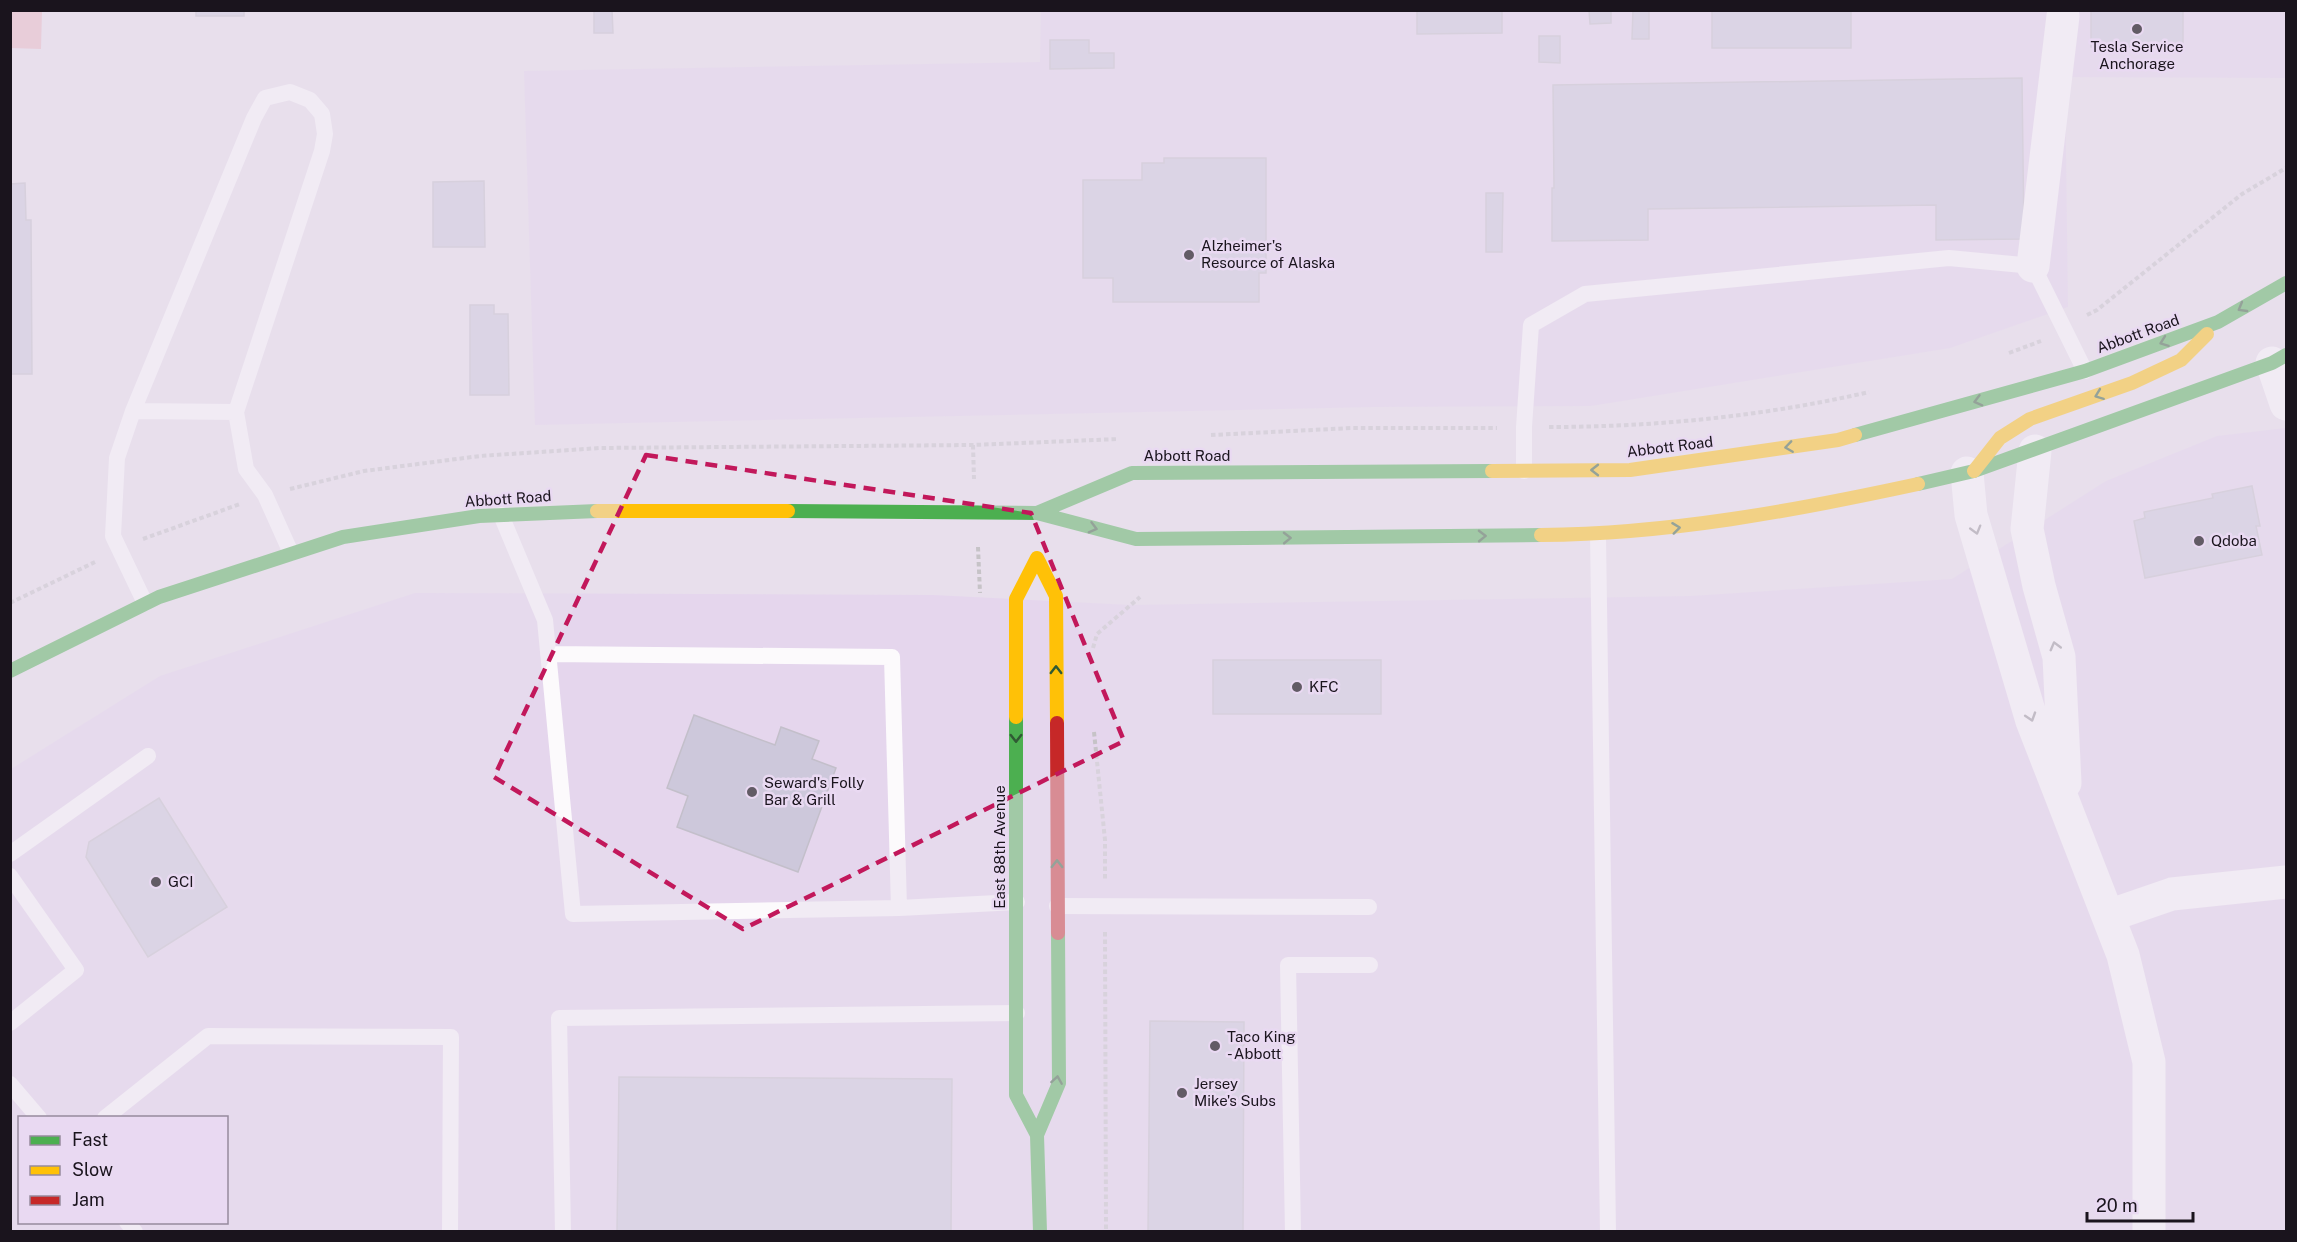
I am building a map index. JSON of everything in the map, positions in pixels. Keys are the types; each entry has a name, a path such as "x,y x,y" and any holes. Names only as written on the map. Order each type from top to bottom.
{"main road":[{"name":"Abbott Road","path":"1037,519 1132,473 1630,470 1838,440 2085,371 2218,322 2286,283"},
{"path":"1970,472 2000,438 2030,419 2132,383 2181,360 2218,322"},
{"name":"Abbott Road","path":"10,671 159,597 343,537 479,516 614,510 1037,519 1136,539 1598,535 1675,528 1812,507 1970,472 2035,451 2279,359"},
{"name":"East 88th Avenue","path":"1037,1135 1016,1095 1016,598 1037,553 1056,596 1059,1083 1037,1135 1040,1232"}],"street":[{"path":"2033,266 2063,13"},
{"path":"2279,359 2286,404"},
{"path":"2035,451 2026,529 2059,657 2066,808"},
{"path":"1970,472 1971,515 2032,721 2123,955 2150,1062 2149,1232"},
{"path":"2108,916 2172,894 2286,882"}],"lane":[{"path":"145,603 113,536 117,458 133,411 254,118 265,98 290,92 310,100 322,114 325,134 322,151 236,412 246,469 265,495 291,554"},
{"path":"1524,471 1524,428 1531,325 1585,294 1949,258 2033,266 2085,371"},
{"path":"133,411 236,412"},
{"path":"501,515 545,620 573,914 900,908 1017,902"},
{"path":"1598,535 1608,1232"},
{"path":"548,654 892,657 900,908"},
{"path":"10,854 148,756"},
{"path":"10,876 76,970 10,1023"},
{"path":"1058,906 1369,907"},
{"path":"1293,1232 1288,964 1370,964"},
{"path":"563,1232 559,1018 1017,1013"},
{"path":"108,1116 208,1036 451,1037 450,1232"},
{"path":"10,1084 37,1116"}],"path":[{"path":"2002,356 2034,345 2097,310 2242,194 2286,168"},
{"path":"1202,435 1352,428 1580,428 1681,422 1756,413 1872,392"},
{"path":"972,445 1122,439"}],"highlighted area":[{"path":"646,455 1031,513 1124,741 743,929 494,777"}],"shaded area":[{"path":"11,10 42,11 41,49 11,48"},
{"path":"1041,10 2286,11 2286,78 2065,77 2068,307 1950,348 1591,406 1373,407 535,425 524,71 1040,62"},
{"path":"2286,428 2286,1231 11,1232 11,769 160,676 415,593 933,595 1131,605 1691,596 1952,579 2106,481 2217,436"}],"building":[{"path":"196,10 244,10 244,16 196,16"},
{"path":"594,10 612,10 613,33 594,33"},
{"path":"1417,10 1502,10 1502,33 1417,34"},
{"path":"1589,10 1611,10 1611,23 1590,24"},
{"path":"1633,10 1649,10 1649,39 1632,39"},
{"path":"1712,10 1851,10 1851,48 1712,48"},
{"name":"Tesla Service Anchorage","path":"2091,10 2183,10 2183,47 2091,47"},
{"path":"1539,36 1560,36 1560,63 1539,62"},
{"path":"1050,40 1089,40 1089,53 1114,53 1114,68 1050,69"},
{"path":"2022,78 2024,239 1936,240 1936,205 1648,209 1648,240 1552,241 1553,85"},
{"path":"1164,158 1266,158 1266,273 1259,273 1259,302 1113,302 1113,278 1083,278 1083,180 1142,180 1142,163 1164,163"},
{"path":"484,181 485,247 433,247 433,182"},
{"path":"25,183 26,220 31,220 32,374 10,374 10,184"},
{"path":"1486,193 1503,193 1502,252 1486,252"},
{"path":"470,305 494,305 494,314 508,314 509,395 470,395"},
{"name":"Qdoba","path":"2252,486 2260,526 2256,526 2262,555 2145,578 2134,521 2145,518 2144,512 2213,498 2212,494"},
{"name":"KFC","path":"1213,660 1381,660 1381,714 1213,714"},
{"name":"Seward's Folly Bar & Grill","path":"694,715 775,745 781,727 819,741 812,759 836,768 798,872 677,827 688,796 667,788"},
{"name":"GCI","path":"159,798 227,907 148,957 86,857 89,842"},
{"path":"1150,1021 1244,1022 1243,1232 1148,1232"},
{"path":"619,1077 952,1079 951,1232 617,1232"}],"traffic: fast":[{"path":"1855,435 2085,371 2218,322 2286,283"},
{"path":"1918,484 1974,471 2272,363 2286,355"},
{"path":"1037,513 1132,473 1492,471"},
{"path":"10,671 159,597 343,537 479,516 597,511"},
{"path":"788,511 1037,513 1136,539 1541,535"},
{"path":"1016,717 1016,1095 1037,1135"},
{"path":"1040,1232 1037,1135 1059,1083 1058,933"}],"traffic: slow":[{"path":"1974,471 2000,438 2030,419 2132,383 2181,360 2207,334"},
{"path":"1492,471 1630,470 1838,440 1855,435"},
{"path":"1541,535 1589,534 1684,526 1778,512 1918,484"},
{"path":"597,511 788,511"},
{"path":"1016,717 1016,599 1037,558 1056,596 1057,723"}],"traffic: jam":[{"path":"1057,723 1058,933"}],"place":[{"name":"Tesla Service Anchorage","path":"2137,29"},
{"name":"Alzheimer's Resource of Alaska","path":"1189,255"},
{"name":"Qdoba","path":"2199,541"},
{"name":"KFC","path":"1297,687"},
{"name":"Seward's Folly Bar & Grill","path":"752,792"},
{"name":"GCI","path":"156,882"},
{"name":"Taco King - Abbott","path":"1215,1046"},
{"name":"Jersey Mike's Subs","path":"1182,1093"}]}
